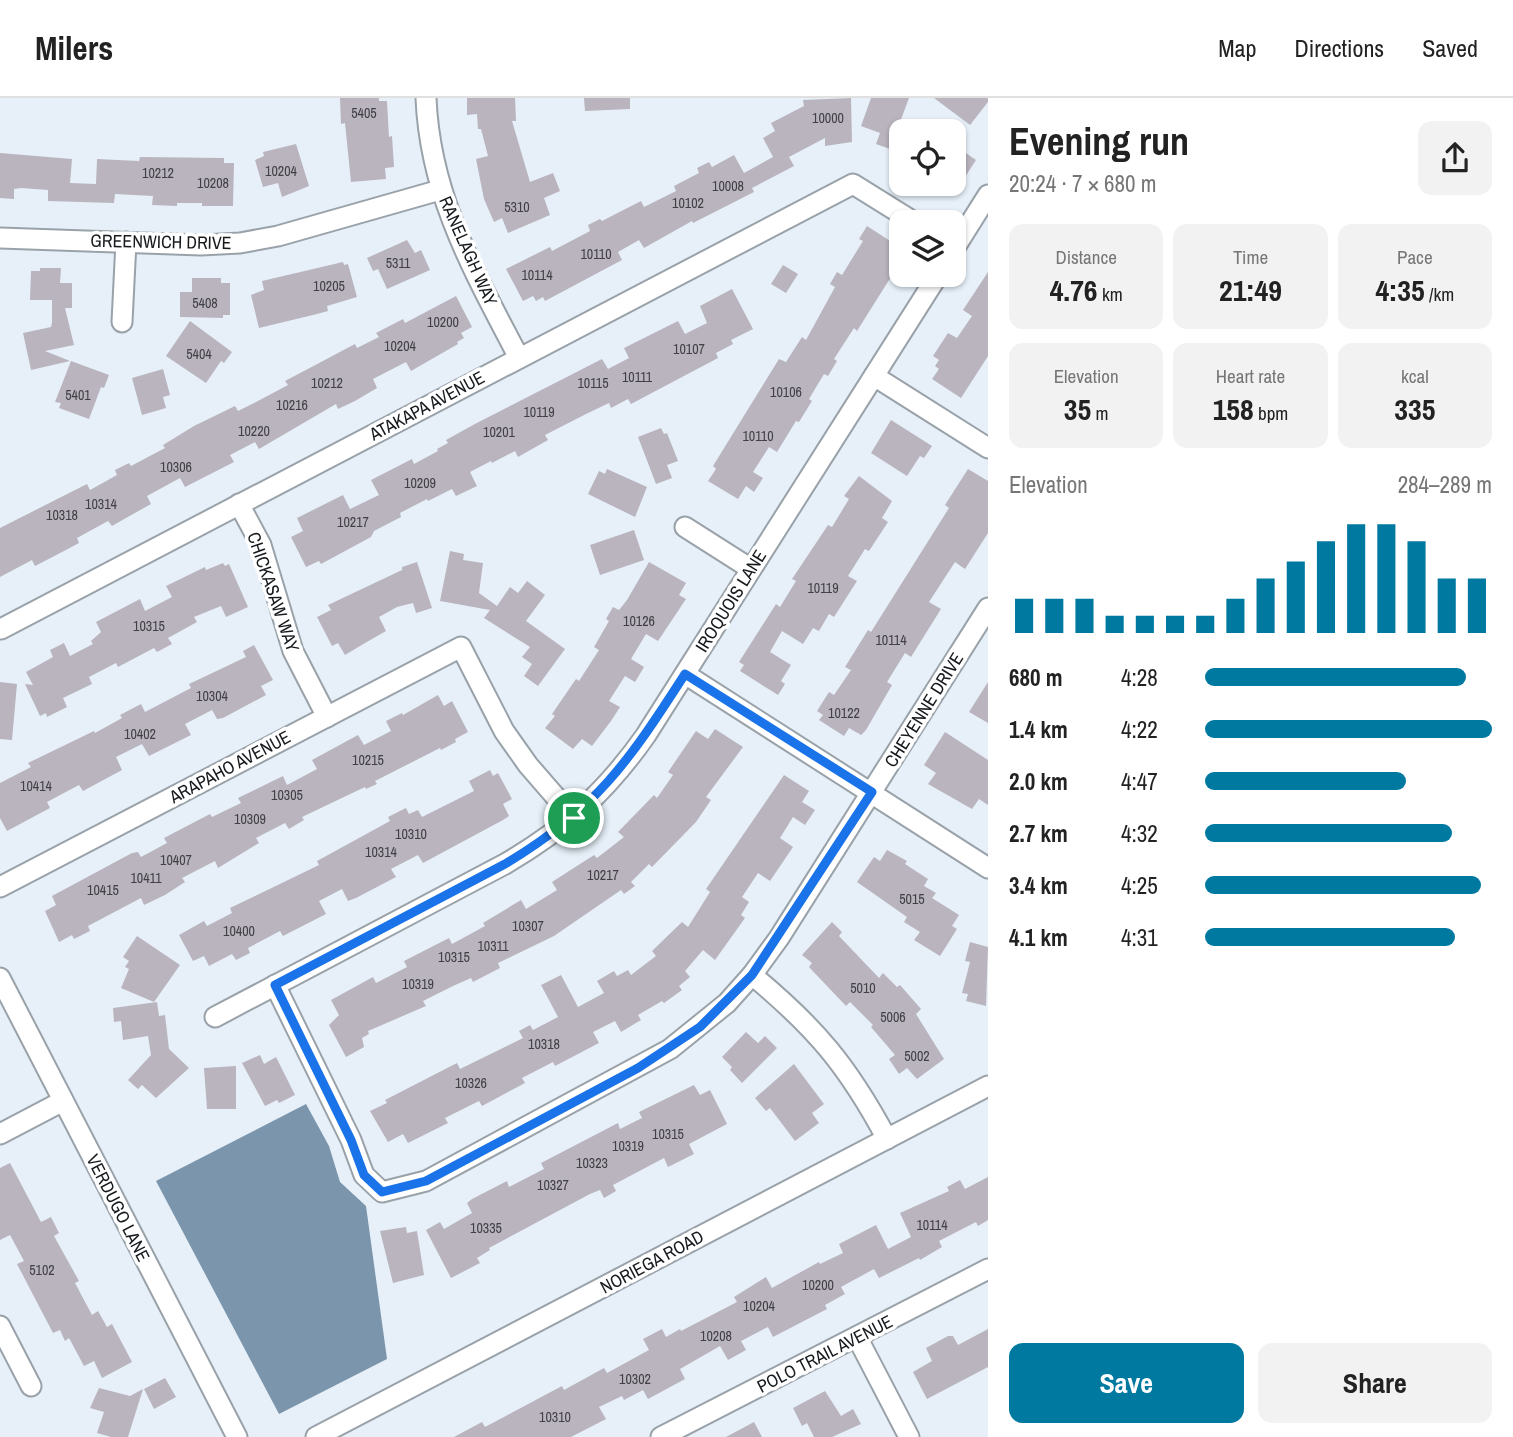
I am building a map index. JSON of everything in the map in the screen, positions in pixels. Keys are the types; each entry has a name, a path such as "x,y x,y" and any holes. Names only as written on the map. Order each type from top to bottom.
{"street":[{"name":"RANELAGH WAY","path":"426,98 432,159 440,190 459,242 519,358"},
{"name":"ATAKAPA AVENUE","path":"1,629 853,184 895,210"},
{"name":"GREENWICH DRIVE","path":"0,238 201,245 240,243 278,236 440,190"},
{"path":"966,229 988,195"},
{"path":"122,322 126,243"},
{"name":"IROQUOIS LANE","path":"215,1017 505,864 541,843 574,818 625,765 930,287"},
{"path":"873,376 988,448"},
{"name":"CHICKASAW WAY","path":"239,504 261,545 293,651 327,717"},
{"path":"685,527 751,569"},
{"name":"CHEYENNE DRIVE","path":"275,985 351,1140 364,1175 382,1192 426,1181 638,1068 700,1027 752,975 988,608"},
{"name":"ARAPAHO AVENUE","path":"0,887 460,647 504,731 528,765 574,818"},
{"path":"685,674 988,868"},
{"path":"752,975 808,1024 833,1051 854,1081 887,1139"},
{"name":"VERDUGO LANE","path":"0,978 236,1437"},
{"name":"NORIEGA ROAD","path":"316,1437 988,1086"},
{"path":"0,1134 63,1101"},
{"name":"POLO TRAIL AVENUE","path":"664,1436 988,1269"},
{"path":"0,1326 31,1386"},
{"path":"858,1337 909,1437"}],"water":[{"path":"306,1104 329,1146 340,1182 366,1206 387,1359 279,1414 156,1181"}],"building":[{"path":"340,98 379,98 379,101 387,101 394,167 385,168 386,179 351,182 345,123 341,124"},
{"path":"467,98 515,98 516,121 512,121 530,182 553,173 560,191 544,198 550,215 508,233 502,218 494,222 484,199 476,159 488,156 481,129 478,129 477,114 467,115"},
{"path":"584,98 630,98 630,109 585,111"},
{"path":"851,98 852,142 825,146 825,138 789,157 794,166 752,188 754,192 693,223 692,221 644,248 639,240 618,252 622,260 545,301 543,297 536,301 533,296 523,301 506,269 550,247 552,251 590,231 588,225 600,219 602,221 641,201 644,207 676,191 674,186 699,173 697,168 709,162 712,167 734,155 744,173 773,157 763,138 775,131 771,123 804,106 803,100"},
{"path":"871,98 909,98 901,119 889,119 889,149 876,144 880,133 861,126"},
{"path":"934,98 988,98 988,102 970,125 966,119 962,119"},
{"path":"296,144 309,186 282,197 278,183 263,187 255,160 264,156 263,152"},
{"path":"0,153 72,159 70,183 96,184 97,159 139,161 140,157 224,158 224,163 234,163 233,206 202,206 202,203 152,205 153,196 115,194 114,203 48,201 48,190 21,188 14,189 14,199 0,198"},
{"path":"966,153 976,160 966,175"},
{"path":"867,226 889,240 889,280 857,331 854,328 834,359 837,361 828,376 824,374 799,422 796,421 777,452 769,447 753,472 763,478 754,492 746,486 738,499 708,481 716,469 713,466 779,359 786,362 802,337 806,340 835,287 830,284 837,272 842,275 863,241 859,239"},
{"path":"407,240 415,253 421,250 430,270 387,289 378,269 373,271 367,258"},
{"path":"343,262 344,265 348,264 357,297 327,306 328,311 259,328 251,295 264,290 262,281"},
{"path":"783,265 798,274 786,293 771,284"},
{"path":"40,268 61,268 60,283 72,283 72,308 65,308 74,345 45,351 70,361 31,370 23,333 51,327 52,323 52,300 30,300 31,271 40,271"},
{"path":"988,272 988,356 961,398 932,379 939,369 935,366 939,360 933,356 948,333 957,338 972,316 963,310"},
{"path":"192,278 221,278 221,283 230,283 230,315 223,315 223,318 180,317 180,292 192,292"},
{"path":"732,289 753,329 731,340 733,344 716,353 718,358 631,404 628,399 611,408 609,403 586,414 545,435 548,440 518,457 515,451 492,463 491,461 470,472 477,486 456,496 452,489 428,501 427,499 400,513 401,517 374,531 371,537 321,564 319,561 306,567 291,537 303,531 297,518 343,495 350,509 379,495 371,480 412,459 414,464 438,451 437,449 448,443 446,440 473,425 602,359 608,369 629,358 624,348 678,321 685,334 707,323 700,306"},
{"path":"456,296 472,327 461,333 464,338 457,342 458,344 411,371 406,362 373,379 377,388 355,401 338,409 336,404 259,449 255,442 230,455 234,462 185,487 180,478 147,496 151,504 112,526 108,521 77,538 79,543 64,551 35,566 32,560 0,577 0,528 87,484 90,490 117,475 115,470 129,463 131,466 165,448 163,445 194,426 235,406 238,411 288,385 285,381 355,344 357,348 379,337 376,333 403,319 405,323"},
{"path":"190,321 232,352 224,363 221,361 206,383 166,356"},
{"path":"71,361 109,375 104,388 101,387 89,419 59,408 61,403 55,402"},
{"path":"163,369 170,395 163,397 166,408 142,415 132,378"},
{"path":"891,420 932,446 924,458 920,456 907,476 871,453"},
{"path":"661,428 664,434 667,433 678,461 667,465 672,478 656,484 638,437"},
{"path":"607,469 647,487 635,517 588,494 599,471 605,474"},
{"path":"968,469 988,481 988,533 965,569 955,562 929,602 941,609 911,657 905,653 887,682 892,685 866,730 861,735 849,728 844,736 819,720 823,715 817,711 829,692 834,695 851,670 845,667 868,630 871,632 949,508 945,505"},
{"path":"859,476 892,501 882,518 888,522 869,551 865,549 848,576 857,581 834,617 829,614 819,631 813,628 803,644 782,631 770,652 791,665 781,681 785,684 778,695 740,671 744,665 739,662 776,604 780,607 796,581 792,579 828,525 832,527 849,499 844,496"},
{"path":"634,530 644,560 600,575 590,545"},
{"path":"450,551 464,554 463,560 483,563 479,593 497,606 510,587 518,593 527,581 545,595 526,621 565,649 538,686 524,676 532,664 522,657 530,647 484,618 490,610 440,601"},
{"path":"417,562 432,608 416,613 413,603 397,607 379,617 386,631 345,655 338,643 332,646 317,617 331,610 328,605"},
{"path":"649,562 686,583 679,595 686,599 658,641 646,634 631,659 644,667 635,682 625,676 609,701 620,707 611,721 592,746 582,739 573,749 545,728 576,679 579,681 599,650 594,647 609,621 606,619 613,607 619,610 627,600"},
{"path":"223,563 225,566 229,564 248,607 226,617 221,606 194,617 197,622 168,638 172,644 157,652 154,648 118,667 116,663 89,677 92,684 63,698 67,707 47,717 46,713 40,716 25,684 33,685 26,672 53,657 50,650 64,643 70,656 93,644 91,641 101,632 96,622 140,599 145,611 172,597 166,586 205,567 206,570"},
{"path":"254,645 273,680 261,686 266,695 223,718 217,719 212,710 185,724 191,735 149,756 142,744 116,757 122,770 83,791 79,785 47,802 50,808 7,831 0,818 0,783 31,767 28,763 94,731 95,733 141,704 145,712 191,688 189,684 246,657 243,651"},
{"path":"0,682 17,684 12,740 0,739"},
{"path":"988,682 988,723 969,712"},
{"path":"438,695 444,706 452,701 468,732 455,739 456,742 375,781 377,784 302,817 304,820 289,829 285,823 256,838 259,843 218,868 215,861 182,878 185,882 165,895 144,905 141,898 88,926 90,931 74,939 72,935 59,942 45,911 56,905 52,896 132,853 138,852 141,857 167,843 164,838 210,814 212,817 241,803 238,798 283,776 287,785 317,769 312,760 358,735 364,745 391,731 386,721 402,713 403,715"},
{"path":"715,729 743,747 706,797 711,800 696,822 652,867 649,864 631,882 635,886 624,894 621,890 554,936 498,963 500,968 473,982 471,978 453,986 423,1001 426,1006 368,1031 369,1034 362,1038 364,1047 346,1057 329,1025 339,1015 331,1000 373,977 376,983 407,967 404,961 449,938 452,944 485,926 483,923 521,900 526,909 557,890 552,882 594,855 597,858 624,837 618,832 654,795 657,798 673,775 668,772 696,731 708,739"},
{"path":"945,732 988,760 988,805 979,799 972,809 928,784 936,773 924,765"},
{"path":"490,770 493,776 498,773 512,799 503,804 509,816 503,820 423,863 418,855 391,869 396,877 356,898 348,901 342,889 319,901 326,914 283,936 280,931 248,948 250,953 236,960 232,954 209,966 204,956 193,961 179,935 204,921 207,926 232,913 230,908 319,865 317,861 390,821 388,817 406,808 409,814 418,810 422,817 474,791 469,781"},
{"path":"784,775 809,791 802,802 815,810 805,825 793,817 780,838 793,847 770,881 758,873 742,897 749,902 741,915 745,918 715,960 703,950 685,971 690,977 679,986 682,990 664,1003 662,1001 638,1015 641,1020 621,1032 615,1021 593,1032 599,1043 555,1066 553,1062 522,1078 525,1083 482,1106 479,1101 445,1118 448,1123 408,1143 403,1134 388,1142 370,1111 387,1103 385,1100 457,1063 460,1069 523,1038 519,1031 530,1025 533,1030 558,1017 541,985 561,975 578,1007 604,993 597,981 614,971 617,976 628,970 631,975 656,956 652,951 682,922 688,927 710,892 706,889"},
{"path":"887,850 907,861 905,864 928,879 924,886 936,893 932,898 959,915 952,926 957,929 940,956 914,940 920,932 904,922 907,917 857,882 874,857 880,861"},
{"path":"832,922 842,932 839,936 879,978 883,973 897,987 900,985 921,1009 916,1014 944,1059 917,1079 907,1068 899,1074 889,1059 895,1055 871,1027 873,1025 850,1002 846,1006 809,967 812,963 802,955"},
{"path":"137,936 180,965 154,1002 121,988 129,969 125,967 129,961 123,957"},
{"path":"970,942 988,947 986,1006 966,1001 968,994 962,993 970,962 965,961"},
{"path":"157,1002 159,1016 165,1015 169,1049 189,1068 156,1098 142,1085 138,1089 128,1080 151,1055 148,1036 123,1040 121,1021 114,1022 113,1008"},
{"path":"746,1032 758,1043 765,1036 777,1048 742,1083 722,1057"},
{"path":"260,1055 264,1064 276,1057 295,1095 265,1106 242,1063"},
{"path":"794,1064 824,1104 812,1113 819,1123 795,1141 770,1108 766,1111 755,1098"},
{"path":"236,1066 236,1109 207,1109 204,1068"},
{"path":"694,1085 700,1095 710,1090 727,1124 689,1144 694,1154 668,1167 664,1158 613,1185 616,1191 604,1198 600,1190 590,1194 489,1248 490,1250 477,1258 480,1263 451,1278 426,1230 440,1222 444,1229 472,1213 467,1203 472,1199 507,1181 509,1187 544,1169 541,1163 618,1123 620,1129 642,1118 639,1112"},
{"path":"10,1163 41,1222 51,1217 59,1233 54,1236 79,1281 75,1283 92,1315 98,1311 107,1327 112,1324 132,1362 102,1378 94,1361 84,1366 69,1338 65,1341 60,1330 53,1333 17,1264 24,1261 10,1235 0,1240 0,1168"},
{"path":"988,1177 988,1220 978,1226 976,1222 939,1241 942,1247 879,1278 874,1269 841,1287 845,1294 825,1305 827,1309 773,1337 768,1327 741,1341 746,1350 728,1360 720,1346 680,1369 685,1379 648,1399 643,1390 624,1400 622,1396 599,1407 606,1419 571,1437 454,1437 482,1422 485,1427 562,1386 564,1390 604,1368 607,1373 649,1350 643,1339 662,1329 666,1337 680,1329 681,1331 737,1302 734,1297 766,1277 772,1288 819,1262 820,1264 843,1253 839,1244 876,1225 888,1249 911,1237 900,1213 949,1191 947,1187 960,1180 965,1189"},
{"path":"406,1227 407,1233 417,1231 424,1275 393,1283 380,1231"},
{"path":"988,1329 988,1367 927,1399 913,1372 932,1361 926,1348 948,1336 953,1336 958,1345"},
{"path":"165,1378 176,1397 154,1409 144,1389"},
{"path":"99,1388 130,1396 143,1389 128,1437 111,1437 97,1433 104,1412 90,1408"},
{"path":"825,1391 841,1416 853,1409 861,1424 832,1437 814,1437 807,1423 802,1426 793,1408"},
{"path":"754,1422 762,1437 726,1437"}],"route":[{"path":"685,674 872,792 779,938 752,975 727,1003 700,1027 638,1068 426,1181 382,1192 364,1175 351,1140 275,985 505,864 541,843 574,818 625,765 685,674"}]}
